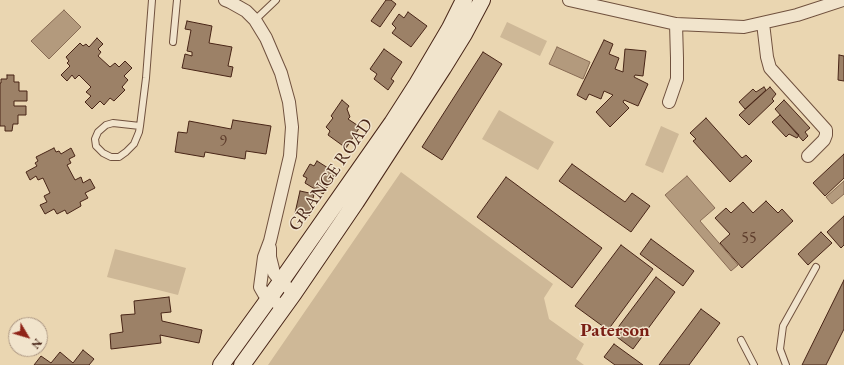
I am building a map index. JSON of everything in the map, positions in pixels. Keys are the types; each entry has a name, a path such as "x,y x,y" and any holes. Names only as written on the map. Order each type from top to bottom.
{"main road":[{"name":"GRANGE ROAD","path":"220,365 270,298 400,110 450,28 464,0"},
{"name":"GRANGE ROAD","path":"242,365 294,293 356,202 443,68 464,34 482,0"}],"street":[{"path":"225,0 246,11 255,20 266,38 281,74 289,102 292,126 290,156 270,241 264,257 260,287 264,294 283,307"},
{"path":"569,0 676,24 744,27 797,15 843,0"},
{"path":"763,23 767,57 770,68 826,130 824,140 808,156"},
{"path":"669,102 676,79 676,24"},
{"path":"270,241 270,257 274,273 280,282 294,293"}],"lane":[{"path":"140,126 114,123 106,125 98,132 95,138 96,146 102,153 111,157 119,157 134,144 140,126 146,78 152,0"},
{"path":"173,42 177,0"},
{"path":"255,20 276,0"},
{"path":"786,365 780,349 783,326 816,267"},
{"path":"741,340 754,365"}],"shaded area":[{"path":"64,10 81,27 49,59 31,41"},
{"path":"507,22 547,41 540,56 500,37"},
{"path":"557,47 590,62 583,79 549,64"},
{"path":"499,110 554,142 538,170 482,139"},
{"path":"661,126 679,134 663,173 645,165"},
{"path":"401,172 553,284 544,298 549,319 584,344 576,359 584,365 268,365"},
{"path":"687,176 715,208 700,221 738,265 731,271 665,195"},
{"path":"844,181 844,194 832,204 826,197"},
{"path":"115,249 186,268 178,295 107,277"}],"building":[{"path":"386,0 391,0 396,4 380,27 371,21"},
{"path":"408,12 427,26 411,47 392,33 396,28 392,24 399,14 404,18"},
{"path":"187,21 212,26 209,43 232,47 228,66 233,67 231,77 182,68 185,54 192,56 192,52 187,51 191,30 185,29"},
{"path":"97,38 103,44 98,49 101,52 98,56 110,67 115,63 119,67 125,61 132,68 124,76 128,80 122,87 125,90 114,101 110,98 104,105 100,101 92,109 85,102 91,96 86,92 91,87 79,75 75,79 72,75 67,81 61,75 70,66 67,63 69,61 66,57 80,43 83,46 86,44 89,47"},
{"path":"604,40 613,44 609,54 619,58 615,69 623,72 625,49 646,51 643,76 635,75 634,77 648,84 638,106 624,100 623,102 629,108 610,127 596,112 613,95 604,91 601,99 589,94 586,100 577,95"},
{"path":"384,49 402,62 391,79 394,81 388,90 374,79 377,74 370,69"},
{"path":"483,52 502,64 442,160 422,147"},
{"path":"839,55 844,56 844,81 838,80"},
{"path":"7,75 14,75 14,82 19,82 19,91 27,91 27,101 14,101 14,106 26,106 26,115 18,115 18,124 13,124 12,131 5,131 5,126 0,126 0,83 1,79 7,79"},
{"path":"764,87 766,90 745,109 739,102 753,89 756,92"},
{"path":"770,87 776,94 772,99 774,101 749,125 739,115"},
{"path":"342,100 349,106 347,109 350,117 348,119 360,127 346,148 328,135 330,131 326,127 333,118 331,116"},
{"path":"784,100 810,128 805,132 808,136 803,141 775,109"},
{"path":"780,115 799,135 797,138 789,134 786,137 772,122"},
{"path":"706,118 742,158 746,155 752,161 730,182 693,141 696,139 690,133"},
{"path":"233,120 271,126 266,154 246,151 245,159 205,152 204,157 175,152 178,132 187,133 189,121 231,129"},
{"path":"54,148 56,152 59,151 61,154 71,148 75,156 69,159 71,163 67,165 75,180 81,177 83,183 90,179 95,188 85,193 88,198 80,202 81,206 67,214 65,210 57,214 54,209 45,214 40,205 47,202 44,196 50,193 43,178 38,180 36,176 30,180 26,172 37,166 35,163 38,161 36,157"},
{"path":"844,154 844,178 825,196 813,183"},
{"path":"317,161 336,173 323,194 305,183 307,178 303,176 310,164 314,166"},
{"path":"572,164 625,202 632,193 650,206 631,232 559,181"},
{"path":"506,177 602,248 572,288 477,217"},
{"path":"300,191 314,194 309,216 295,213"},
{"path":"766,201 778,213 782,209 793,221 742,268 720,243 730,234 715,218 726,208 731,213 743,202 753,213"},
{"path":"844,216 844,245 841,248 827,232"},
{"path":"821,232 832,243 808,265 798,254"},
{"path":"651,239 694,271 683,286 640,254"},
{"path":"621,245 653,269 608,330 575,306"},
{"path":"656,277 675,292 633,349 613,334"},
{"path":"844,280 844,329 826,365 802,365"},
{"path":"169,297 171,312 161,313 162,321 202,330 199,343 160,335 161,343 111,349 110,334 123,332 121,315 135,314 134,301"},
{"path":"701,309 720,323 689,365 659,365"},
{"path":"614,344 643,365 615,365 604,357"},
{"path":"83,350 94,359 89,365 34,365 40,357 51,363 60,352 73,363"}],"district":[{"name":"Paterson","path":"615,331"}]}
